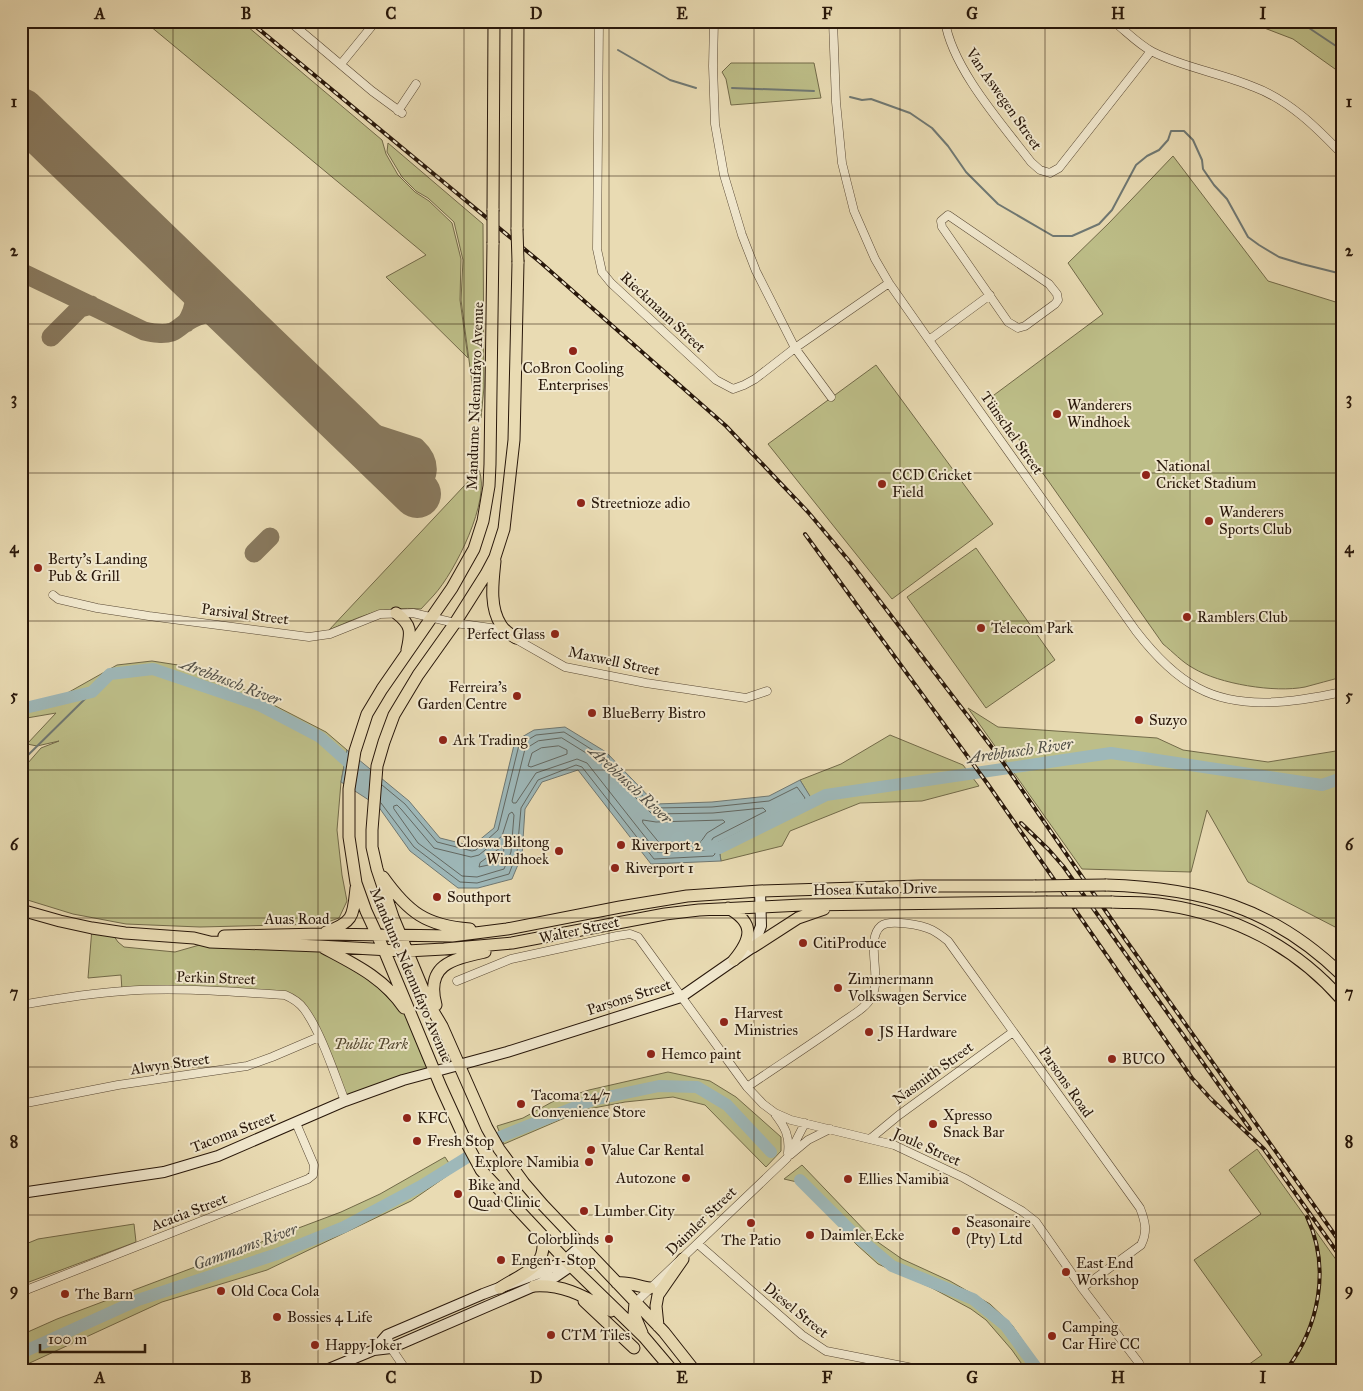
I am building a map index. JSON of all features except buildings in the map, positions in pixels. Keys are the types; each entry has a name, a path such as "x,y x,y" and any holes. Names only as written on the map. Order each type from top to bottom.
{"main road":[{"name":"Mandume Ndemufayo Avenue","path":"494,21 489,486 483,521 474,549 456,582 367,714 355,751 348,790 349,837 356,884 366,911 378,935 435,1072 467,1144 481,1170 568,1263 644,1337 672,1370"},
{"name":"Mandume Ndemufayo Avenue","path":"518,21 518,262 512,465 504,529 495,557 486,574 400,704 384,742 377,766 372,847 377,869 401,936 430,1006 442,1026 487,1128 499,1149 524,1184 658,1326 694,1370"},
{"path":"495,557 493,594 495,608 501,626 516,638"},
{"path":"396,613 405,620 410,629 406,655"},
{"path":"377,869 398,897 413,912 434,922 456,928 507,929"},
{"path":"322,934 344,924 353,914 356,884"},
{"name":"Hosea Kutako Drive","path":"401,936 452,936 507,929 656,900 760,891 920,886 1147,886 1212,898 1238,907 1270,922 1301,940 1342,975"},
{"name":"Hosea Kutako Drive","path":"384,950 485,946 567,933 665,914 727,908 1046,902 1163,904 1196,910 1234,922 1274,942 1300,960 1342,1000"},
{"path":"753,947 798,918 837,905"},
{"path":"727,908 738,914 747,926 747,942 734,960"},
{"name":"Auas Road","path":"21,910 60,922 111,932 194,938 210,942 384,950"},
{"path":"442,1026 432,990 436,976 448,963 457,958 567,933"},
{"name":"Auas Road","path":"194,938 322,934 401,936"},
{"path":"318,946 375,977 400,1003 414,1024"},
{"path":"500,1288 539,1263 544,1250 542,1236"},
{"path":"658,1326 656,1306 658,1295 683,1258"},
{"path":"617,1284 626,1283 650,1288"},
{"path":"534,1286 559,1286 621,1316"},
{"path":"576,1293 634,1348"},
{"path":"635,1303 634,1314 644,1337"}],"street":[{"path":"289,21 372,91 400,112 416,84"},
{"path":"341,64 376,21"},
{"name":"Rieckmann Street","path":"599,21 597,248 602,272 620,292 716,380 733,389 744,385 889,283"},
{"path":"714,21 715,124 724,175 742,235 756,271 794,348 831,397"},
{"name":"Tünschel Street","path":"833,21 836,102 841,154 847,186 861,230 889,283 1118,607 1164,663 1183,679 1216,696 1245,702 1296,700 1342,692"},
{"name":"Van Aswegen Street","path":"945,21 954,54 973,84 1031,162 1040,170 1050,173 1059,168 1151,51"},
{"path":"1114,21 1151,51 1179,63 1255,87 1291,107 1312,124 1342,154"},
{"path":"948,215 953,218 1049,284 1057,294 1058,300 1025,326 1018,328 1008,322 990,295 942,227 941,221 944,217 948,215"},
{"path":"929,340 990,295"},
{"name":"Parsival Street","path":"53,595 58,599 97,608 308,637 330,634 380,614 413,614 432,618"},
{"name":"Maxwell Street","path":"432,618 498,629 558,664 582,670 646,683 746,698 767,691"},
{"path":"753,947 761,926 760,891"},
{"name":"Parsons Road","path":"747,1087 866,1005 876,983 874,939 879,927 885,923 892,923 919,925 934,931 948,941 1140,1208 1146,1222 1144,1239 1141,1245 1082,1288"},
{"name":"Walter Street","path":"457,981 511,958 630,934 638,937 681,997"},
{"name":"Parsons Street","path":"447,1069 681,997 753,947"},
{"name":"Perkin Street","path":"21,1005 122,991 147,990 206,990 285,995 295,1000 303,1008 319,1036 345,1101"},
{"name":"Joule Street","path":"681,997 747,1087 763,1104 775,1113 791,1120 870,1139 913,1153 964,1178 1022,1211 1036,1222 1138,1363"},
{"name":"Nasmith Street","path":"870,1139 898,1115 1013,1032"},
{"name":"Alwyn Street","path":"21,1104 118,1085 247,1066 319,1036"},
{"name":"Tacoma Street","path":"21,1193 164,1172 218,1156 345,1101 403,1080 447,1069"},
{"path":"775,1113 787,1134 789,1142 787,1158"},
{"name":"Acacia Street","path":"21,1292 308,1180 313,1175 314,1166 296,1123"},
{"name":"Daimler Street","path":"787,1158 805,1123"},
{"name":"Daimler Street","path":"635,1303 787,1158 808,1140 830,1129"},
{"name":"Diesel Street","path":"698,1244 802,1335 821,1348 836,1354 923,1370"},
{"path":"326,1370 374,1350 391,1348 555,1277 584,1249"},
{"path":"374,1350 386,1335 500,1288 568,1263"},
{"path":"386,1335 391,1348 406,1370"}],"green space":[{"path":"144,21 241,21 382,140 386,154 398,175 452,223 461,259 460,300 468,358 386,277 426,255"},
{"path":"1246,21 1324,21 1334,28 1342,21 1342,74 1293,39"},
{"path":"731,63 814,63 821,98 731,105 726,79 722,72"},
{"path":"388,143 483,224 484,387 481,418 475,405 461,300 463,260 454,222 402,177 387,152"},
{"name":"Wanderers Sports Club","path":"1173,156 1268,281 1342,304 1342,677 1293,689 1263,688 1217,679 1204,674 1181,660 1163,644 990,398 1103,314 1068,263"},
{"name":"CCD Cricket Field","path":"876,365 993,524 892,599 768,444"},
{"path":"479,470 481,483 480,499 476,517 452,570 431,599 421,609 384,610 329,630"},
{"name":"Telecom Park","path":"976,548 1055,660 986,708 907,597"},
{"path":"152,661 204,669 326,732 347,750 341,782 337,830 347,901 339,918 322,924 200,927 126,924 73,914 21,898 21,771 41,748 59,741 37,746 27,744 56,713 21,719 21,707 62,696 117,665"},
{"path":"968,708 998,727 1157,738 1183,750 1268,762 1342,750 1342,933 1337,928 1248,882 1207,810 1191,872 1082,869"},
{"path":"890,735 963,765 979,786 922,801 860,803 790,831 782,846 721,861 719,848 813,802 800,780 841,764"},
{"name":"Public Park","path":"92,928 111,932 124,947 175,952 210,942 319,946 365,975 414,1024 435,1072 345,1101 303,1008 285,995 122,991 121,975 88,978"},
{"path":"668,1072 710,1081 736,1097 781,1137 781,1151 766,1167 705,1105 673,1097 625,1102 583,1110 504,1144 497,1126 523,1118 552,1102 589,1090"},
{"path":"1257,1149 1342,1268 1342,1370 1241,1370 1262,1355 1194,1260 1261,1214 1229,1170"},
{"path":"445,1157 454,1171 411,1201 267,1270 162,1302 21,1367 21,1335 57,1319 341,1212 380,1194"},
{"path":"802,1165 872,1238 902,1259 950,1281 990,1304 1012,1325 1043,1370 1026,1370 1012,1350 986,1320 971,1309 932,1288 878,1264 857,1245 797,1182 784,1179"},
{"path":"134,1224 136,1242 21,1285 21,1246 38,1239"}],"water":[{"path":"565,727 606,752 656,804 712,802 769,796 800,780 813,801 719,848 721,861 651,864 578,770 542,782 525,809 522,855 512,879 478,888 458,888 410,851 378,806 341,782 347,750 409,801 440,838 472,846 494,828 515,741 534,730"}],"waterway":[{"path":"1292,21 1309,28 1342,50"},
{"path":"618,50 670,80 696,88"},
{"path":"732,88 814,91"},
{"path":"850,97 862,100 871,99 910,113 932,128 948,146 966,172 998,204 1053,236 1072,236 1099,224 1112,210 1136,165 1147,156 1159,150 1168,140 1171,131 1184,131 1193,140 1202,160 1203,169 1227,199 1248,237 1279,257 1342,274"},
{"name":"Arebbusch River","path":"21,709 92,692 110,674 153,669 259,705 320,737 358,771"},
{"path":"21,762 92,692"},
{"name":"Arebbusch River","path":"706,845 719,848 826,795 1111,753 1322,785 1342,778"},
{"name":"Gammams River","path":"500,1137 593,1100 659,1086 697,1087 727,1105 771,1152"},
{"name":"Gammams River","path":"21,1353 138,1300 277,1254 344,1227 421,1186 471,1155"},
{"name":"Gammams River","path":"800,1180 853,1233 892,1266 973,1299 1005,1325 1038,1370"}],"taxiway":[{"path":"21,272 144,331 162,334 169,333 198,316 210,313 223,315 236,321"},
{"path":"186,323 194,305 194,294 189,275"},
{"path":"51,337 80,308 91,305"},
{"path":"345,424 416,447 425,458 427,471 423,481 410,488"},
{"path":"254,553 270,537"}],"runway":[{"path":"21,112 417,494"}],"railway":[{"path":"249,21 540,262 726,426 808,512 850,562 1000,758 1123,936 1342,1245"},
{"path":"805,534 987,783 1192,1078 1211,1099 1264,1149 1342,1259"},
{"path":"1021,823 1063,866 1250,1129"},
{"path":"1286,1370 1307,1335 1318,1296 1320,1276 1318,1256 1314,1236 1307,1217"}],"place":[{"name":"CoBron Cooling Enterprises","path":"573,351"},
{"name":"Wanderers Windhoek","path":"1057,414"},
{"name":"National Cricket Stadium","path":"1146,475"},
{"name":"CCD Cricket Field","path":"882,484"},
{"name":"Streetnioze adio","path":"581,503"},
{"name":"Wanderers Sports Club","path":"1209,521"},
{"name":"Berty's Landing Pub & Grill","path":"38,568"},
{"name":"Ramblers Club","path":"1187,617"},
{"name":"Telecom Park","path":"981,628"},
{"name":"Perfect Glass","path":"555,634"},
{"name":"Ferreira's Garden Centre","path":"517,696"},
{"name":"BlueBerry Bistro","path":"592,713"},
{"name":"Suzyo","path":"1139,720"},
{"name":"Ark Trading","path":"443,740"},
{"name":"Riverport 2","path":"621,845"},
{"name":"Closwa Biltong Windhoek","path":"559,851"},
{"name":"Riverport 1","path":"615,868"},
{"name":"Southport","path":"437,897"},
{"name":"CitiProduce","path":"803,943"},
{"name":"Zimmermann Volkswagen Service","path":"838,988"},
{"name":"Harvest Ministries","path":"724,1022"},
{"name":"JS Hardware","path":"869,1032"},
{"name":"Hemco paint","path":"651,1054"},
{"name":"BUCO","path":"1112,1059"},
{"name":"Tacoma 24/7 Convenience Store","path":"521,1104"},
{"name":"KFC","path":"407,1118"},
{"name":"Xpresso Snack Bar","path":"933,1124"},
{"name":"Fresh Stop","path":"417,1141"},
{"name":"Value Car Rental","path":"591,1150"},
{"name":"Explore Namibia","path":"589,1162"},
{"name":"Autozone","path":"686,1178"},
{"name":"Ellies Namibia","path":"848,1179"},
{"name":"Bike and Quad Clinic","path":"458,1194"},
{"name":"Lumber City","path":"584,1211"},
{"name":"The Patio","path":"751,1223"},
{"name":"Seasonaire (Pty) Ltd","path":"956,1231"},
{"name":"Daimler Ecke","path":"810,1235"},
{"name":"Colorblinds","path":"609,1239"},
{"name":"Engen 1-Stop","path":"501,1260"},
{"name":"East End Workshop","path":"1066,1272"},
{"name":"Old Coca Cola","path":"221,1291"},
{"name":"The Barn","path":"65,1294"},
{"name":"Bossies 4 Life","path":"277,1317"},
{"name":"CTM Tiles","path":"551,1335"},
{"name":"Camping Car Hire CC","path":"1052,1336"},
{"name":"Happy Joker","path":"315,1345"}]}
